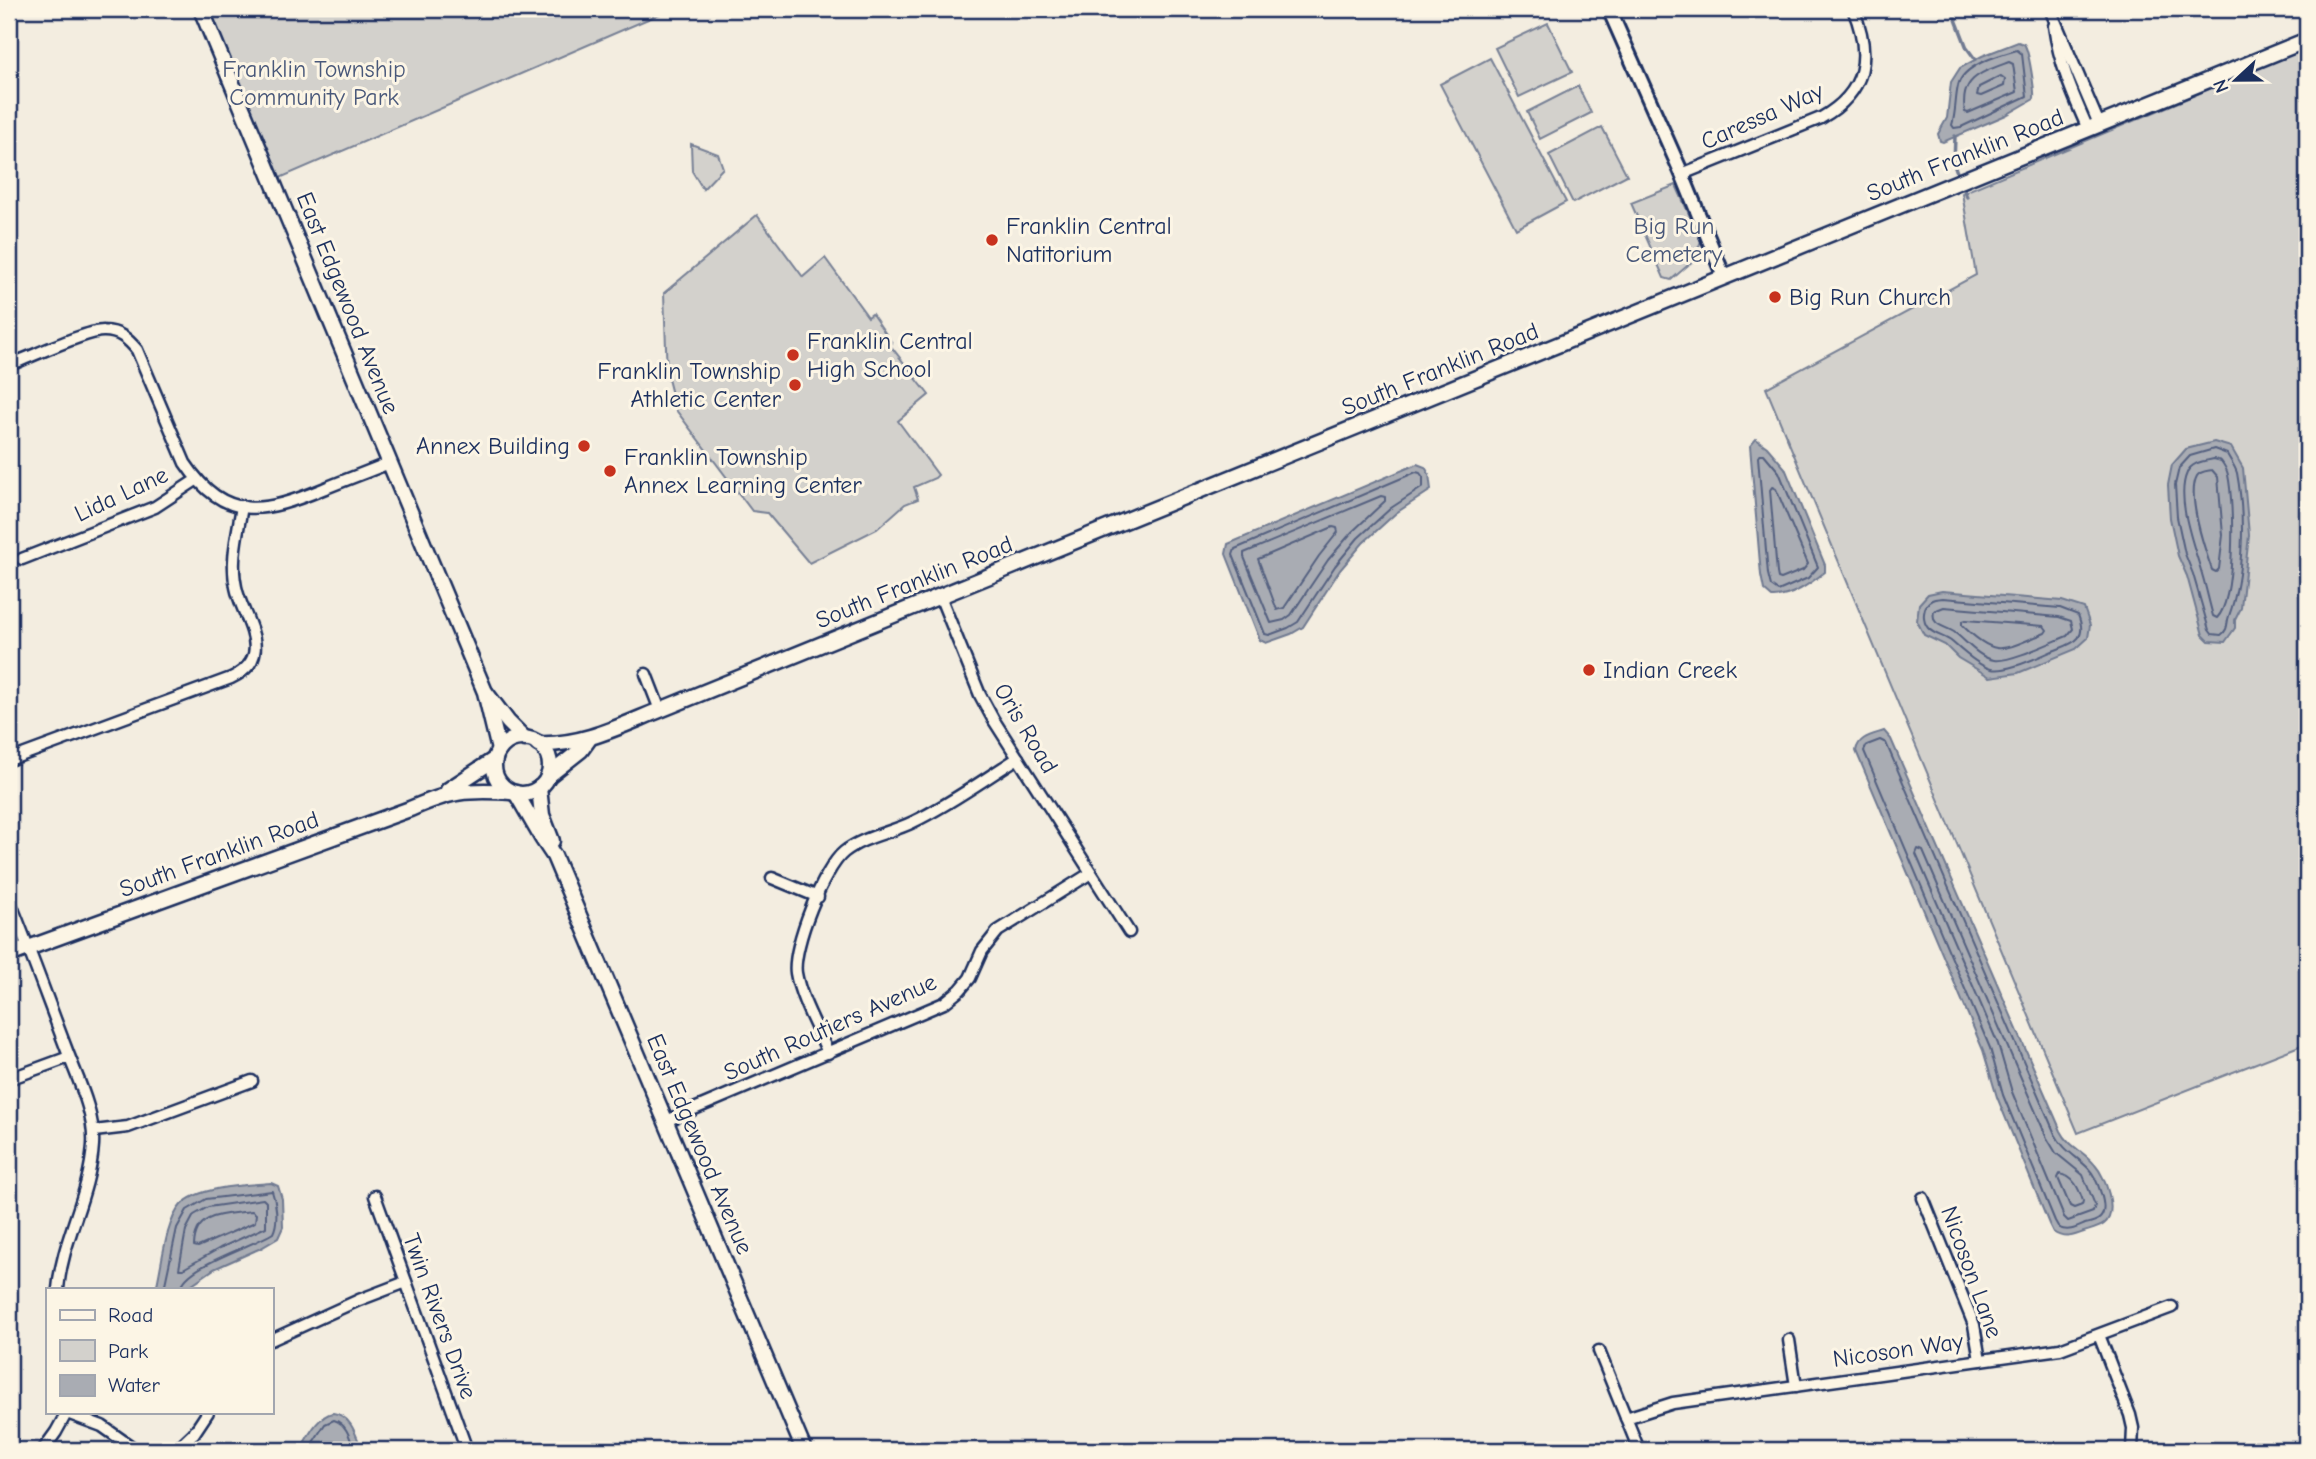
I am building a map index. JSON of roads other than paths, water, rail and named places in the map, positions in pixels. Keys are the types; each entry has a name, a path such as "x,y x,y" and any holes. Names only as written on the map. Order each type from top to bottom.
{"main road":[{"name":"East Edgewood Avenue","path":"201,9 485,692"},
{"name":"South Franklin Road","path":"532,741 565,744 589,739 2307,40"},
{"path":"485,692 508,722 545,752 549,761 543,782 542,815 554,856"},
{"path":"485,692 497,755 494,769 497,779 514,792 531,792 543,782"},
{"name":"South Franklin Road","path":"543,782 581,750 589,739"},
{"path":"497,755 510,741 532,741"},
{"name":"South Franklin Road","path":"445,794 450,787 470,777 497,755"},
{"name":"South Franklin Road","path":"9,955 445,794 481,789 514,792"},
{"path":"514,792 554,856"},
{"name":"East Edgewood Avenue","path":"554,856 804,1450"}],"street":[{"path":"1609,9 1724,277"},
{"name":"Caressa Way","path":"1682,174 1821,118 1838,108 1859,80 1864,63 1861,29 1853,9"},
{"path":"2052,12 2062,69 2093,127"},
{"path":"9,365 94,332 114,332 122,336 137,350 185,463 196,480"},
{"name":"Lida Lane","path":"22,559 155,508 196,480 215,495 242,506 263,508 284,505 389,463"},
{"path":"9,760 231,678 244,670 255,648 252,628 236,588 234,562 242,506"},
{"name":"Oris Road","path":"940,596 980,695 1129,932"},
{"path":"646,674 660,710"},
{"path":"828,1053 796,973 797,947 834,864 846,850 923,817 1018,758"},
{"name":"South Routiers Avenue","path":"666,1121 948,1000 970,978 982,951 998,931 1091,873"},
{"path":"772,878 818,897"},
{"path":"9,899 94,1131 89,1172 62,1264 58,1288"},
{"path":"9,1079 69,1057"},
{"path":"94,1131 128,1127 252,1081"},
{"name":"Twin Rivers Drive","path":"374,1196 467,1450"},
{"name":"Nicoson Lane","path":"1923,1198 1974,1325 1980,1360"},
{"path":"273,1339 406,1282"},
{"name":"Nicoson Way","path":"1626,1418 1673,1403 2060,1349 2172,1307"},
{"path":"2099,1335 2130,1415 2133,1428 2132,1450"},
{"path":"1789,1340 1796,1386"},
{"path":"1599,1351 1639,1450"},
{"path":"43,1450 66,1414"},
{"path":"72,1414 102,1426 136,1450"},
{"path":"176,1450 194,1433 207,1414"}],"water":[{"path":"2018,42 2024,44 2028,54 2034,99 2006,115 1940,141 1938,134 1947,118 1951,82 1960,68"},
{"path":"1756,439 1767,447 1785,468 1825,565 1825,572 1813,581 1779,597 1772,597 1764,590 1761,575 1750,446"},
{"path":"2214,442 2231,447 2243,468 2249,535 2241,608 2235,620 2235,628 2225,642 2209,641 2203,635 2187,576 2178,556 2170,518 2168,485 2172,465 2186,449"},
{"path":"1417,464 1425,467 1429,474 1431,490 1396,513 1363,543 1340,570 1303,627 1266,643 1260,640 1226,554 1228,544"},
{"path":"1942,591 2062,601 2084,608 2090,625 2088,638 2076,649 2018,673 1990,677 1958,658 1945,645 1924,635 1917,621 1919,604 1928,594"},
{"path":"1884,731 1891,739 2061,1131 2068,1141 2091,1160 2103,1177 2109,1194 2110,1211 2104,1224 2097,1228 2065,1237 2053,1232 2049,1224 1997,1097 1983,1050 1856,751 1857,746 1870,735"},
{"path":"271,1183 278,1186 282,1199 283,1227 278,1238 214,1269 186,1288 156,1288 171,1222 181,1205 199,1194 236,1186"},
{"path":"333,1413 349,1422 362,1450 300,1450 322,1418"}],"waterway":[{"path":"1952,9 1967,48 1975,59"},
{"path":"1955,136 1954,164 1959,178"},
{"path":"1962,185 1967,197"}],"place":[{"name":"Franklin Central Natitorium","path":"992,240"},
{"name":"Big Run Church","path":"1775,297"},
{"name":"Franklin Central High School","path":"793,355"},
{"name":"Franklin Township Athletic Center","path":"795,385"},
{"name":"Annex Building","path":"584,446"},
{"name":"Franklin Township Annex Learning Center","path":"610,471"},
{"name":"Indian Creek","path":"1589,670"}],"park label":[{"name":"Franklin Township Community Park","path":"314,83"},
{"name":"Big Run Cemetery","path":"1674,240"}]}
